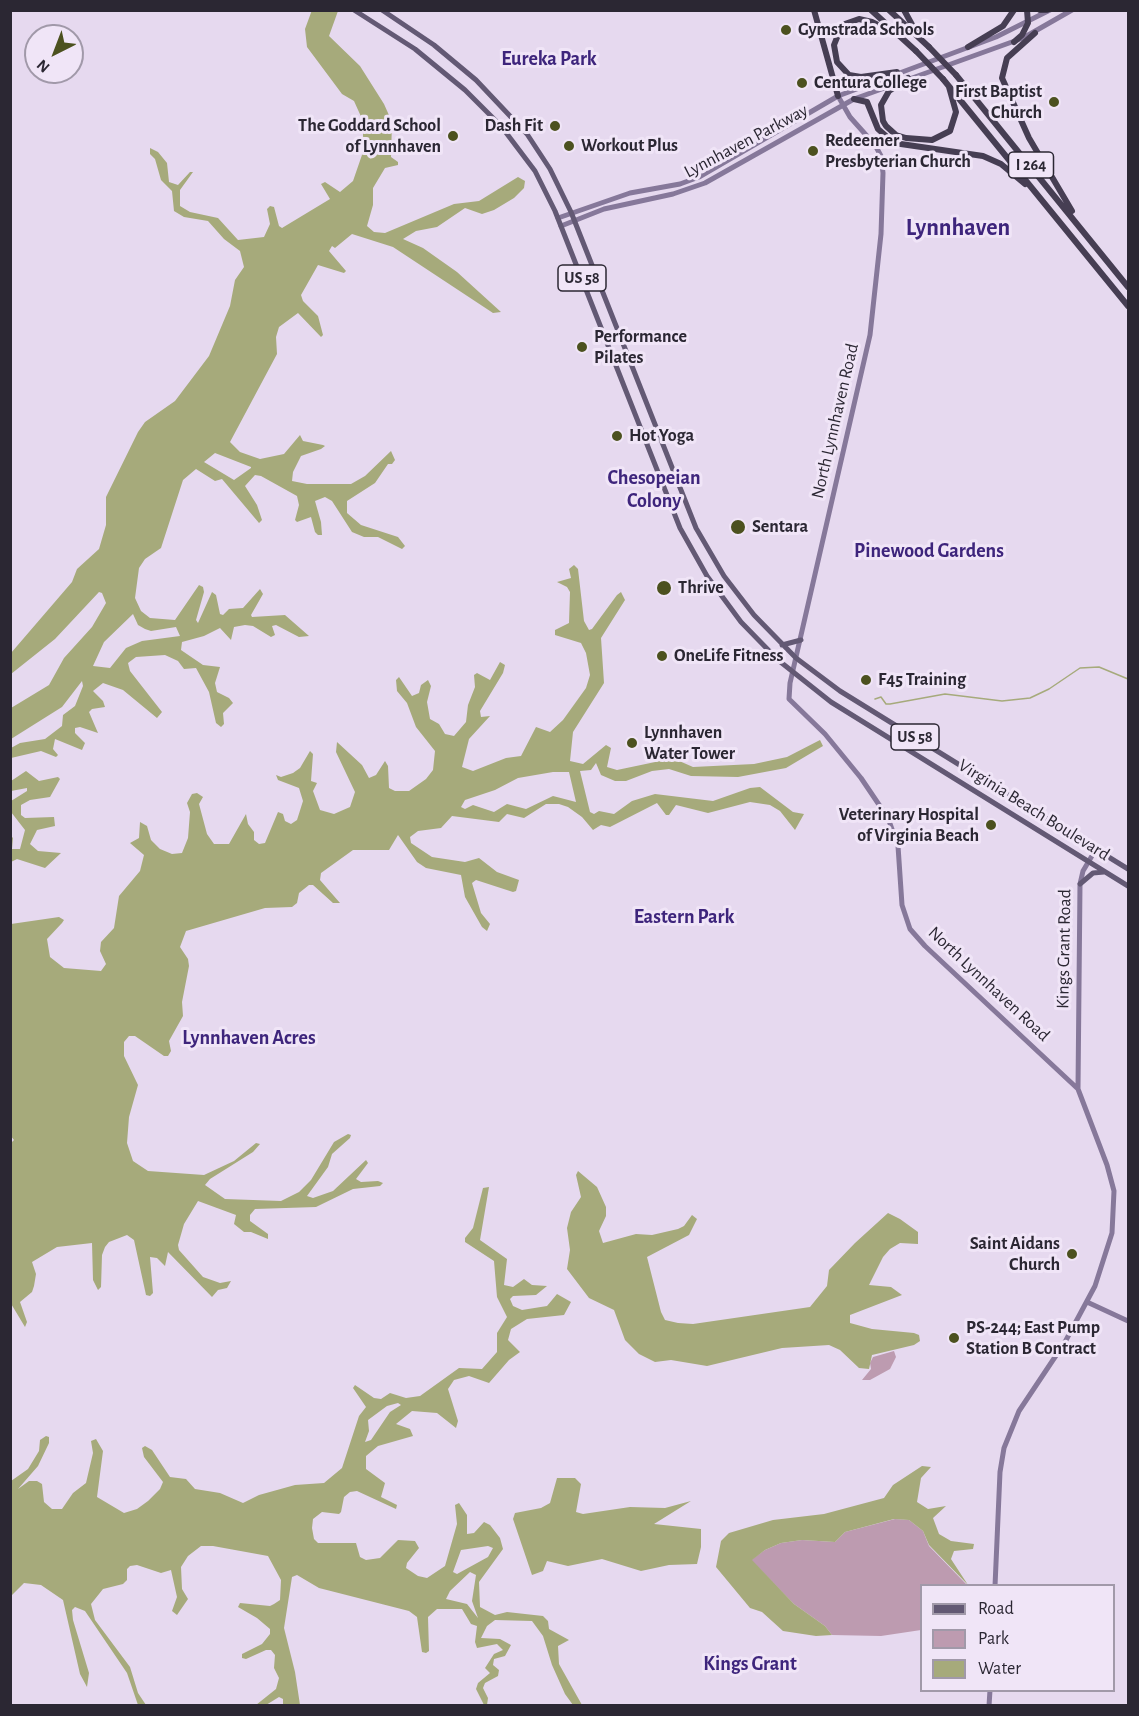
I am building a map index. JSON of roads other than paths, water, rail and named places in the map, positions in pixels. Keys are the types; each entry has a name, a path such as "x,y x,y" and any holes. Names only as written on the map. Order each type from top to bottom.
{"highway":[{"path":"814,10 837,96"},
{"name":"I 264","path":"871,10 946,82 1128,306"},
{"name":"I 264","path":"889,10 956,75 1128,286"},
{"path":"904,10 920,38"},
{"path":"968,47 1003,26 1014,10"},
{"path":"1014,42 1022,36 1028,24 1027,10"},
{"path":"1040,10 1048,10"},
{"path":"897,72 861,77 849,75 837,62 834,45 836,34 844,23 859,19 900,36"},
{"path":"1035,33 1007,58 1002,78 1029,138 1079,224"},
{"path":"908,78 889,92 881,105 886,126 896,135 906,138 932,140 950,131 956,112 946,82"},
{"path":"854,99 867,102 878,129 894,143 992,159 1037,193"}],"main road":[{"name":"Virginia Beach Boulevard","path":"354,10 420,53 485,109 526,157 558,218 688,543 732,611 764,648 793,674 831,702 1128,886"},
{"name":"Virginia Beach Boulevard","path":"382,10 447,56 501,105 544,160 571,212 696,528 730,585 782,645 840,691 1128,869"},
{"path":"782,645 801,640"},
{"path":"896,743 903,730"},
{"path":"1080,884 1093,873 1106,872"}],"street":[{"name":"Lynnhaven Parkway","path":"558,218 630,193 680,184 699,177 837,96 1028,24 1048,10"},
{"name":"Lynnhaven Parkway","path":"561,226 604,209 673,194 705,183 854,99 1014,42 1035,33 1072,10"},
{"name":"North Lynnhaven Road","path":"837,96 875,144 880,156 882,212 878,264 870,335 788,693 790,702 813,720 880,804 898,846 902,905 910,929 925,946 1078,1089 1107,1165 1115,1205 1108,1249 1087,1302 1065,1342 1026,1398 1007,1437 1000,1472 995,1584"},
{"name":"Kings Grant Road","path":"1078,1089 1080,884 1088,861 1096,849"},
{"path":"1087,1302 1128,1321"}],"water":[{"path":"312,10 338,11 329,36 360,66 384,104 392,122 391,157 398,162 398,165 385,168 373,188 373,205 367,226 374,232 385,233 454,204 479,201 518,177 525,181 524,188 514,198 494,210 482,214 465,208 437,227 416,231 403,239 423,248 457,272 501,312 493,313 393,247 352,234 335,248 332,246 329,251 346,271 344,273 318,265 301,295 303,301 318,316 323,335 321,337 298,313 279,327 276,337 277,354 230,442 240,452 260,459 284,454 300,435 303,441 325,446 301,456 293,472 292,481 307,484 351,484 365,476 391,451 395,460 392,464 388,464 375,483 347,501 347,513 361,525 398,537 405,546 402,549 378,537 364,537 352,532 332,501 325,497 315,501 321,522 322,535 318,535 311,517 297,522 295,520 299,505 297,496 255,475 245,486 257,505 262,520 259,523 222,479 215,481 196,469 183,480 161,548 145,559 139,568 135,598 141,611 150,618 175,620 199,585 203,587 204,592 196,620 198,623 212,592 216,595 220,614 223,615 229,609 243,608 260,589 263,594 252,617 285,615 309,636 299,637 276,625 272,626 275,635 271,637 253,626 245,625 234,627 231,640 220,628 204,636 182,642 181,650 203,665 220,667 215,683 217,692 229,698 233,703 223,713 224,724 221,727 216,723 209,692 196,668 184,669 178,661 165,655 136,657 128,663 130,671 162,712 157,718 123,690 103,683 93,691 103,701 105,707 92,709 89,712 98,733 80,727 75,728 75,733 85,743 82,750 55,739 53,749 58,755 56,757 41,751 11,758 11,748 20,743 45,739 62,726 63,715 75,706 83,686 82,681 62,707 11,739 11,708 49,685 64,658 92,627 106,603 102,593 99,592 55,639 11,674 11,653 72,582 77,569 99,549 106,525 106,497 138,432 145,422 175,401 209,356 230,306 235,280 244,267 240,251 224,239 208,221 184,217 174,211 172,191 161,180 155,159 150,154 150,148 158,152 167,163 169,182 178,185 190,172 193,172 180,190 180,206 190,212 218,218 238,240 264,237 270,224 267,209 270,206 274,207 279,226 282,228 330,199 321,184 325,182 340,192 353,181 363,152 363,121 354,101 342,94 307,47 305,29","holes":["215,453 251,467 251,468 234,480 204,462","133,614 138,625 145,629 151,631 176,627 180,636 142,641 126,648 110,668 93,666 104,642"]},
{"path":"574,565 578,569 584,621 589,630 617,595 621,592 625,600 601,638 604,683 573,732 570,761 583,764 606,745 611,748 607,767 617,770 660,761 677,760 693,767 754,764 787,757 820,740 823,746 786,768 738,777 691,776 669,769 652,771 626,781 615,781 601,775 596,763 591,770 580,771 590,812 614,814 632,801 655,794 713,801 750,788 760,787 793,812 804,814 795,830 780,811 770,805 750,802 708,813 676,805 669,815 666,815 657,803 610,827 601,825 593,830 582,817 568,807 559,804 546,804 524,818 507,814 499,822 452,816 441,828 418,831 410,837 411,843 432,857 465,862 479,858 497,872 519,880 516,891 513,892 476,880 472,883 481,913 490,924 487,931 482,927 465,897 461,875 426,868 417,862 398,835 389,850 353,850 321,873 320,880 340,903 333,903 313,885 309,885 299,893 297,903 292,907 265,908 186,931 180,947 188,959 189,966 182,1002 183,1016 169,1041 171,1051 168,1056 164,1056 135,1036 129,1036 124,1042 124,1056 138,1085 129,1117 127,1143 133,1161 148,1171 204,1175 234,1161 256,1143 260,1144 253,1152 210,1179 205,1185 225,1199 281,1201 299,1192 311,1180 334,1142 348,1134 351,1135 350,1138 332,1154 328,1167 307,1196 313,1198 333,1191 366,1160 368,1163 356,1179 361,1182 383,1183 380,1186 353,1189 316,1207 255,1209 250,1215 250,1221 268,1234 268,1239 251,1232 244,1232 234,1224 236,1215 198,1201 184,1224 178,1245 179,1250 203,1277 220,1283 231,1281 227,1288 218,1290 212,1297 168,1252 165,1266 157,1258 150,1257 153,1293 150,1296 146,1295 134,1240 127,1235 109,1242 105,1247 102,1255 101,1287 98,1290 93,1280 92,1243 57,1247 32,1262 36,1274 34,1286 32,1292 20,1302 27,1322 25,1327 10,1302 10,1144 14,1140 10,1135 11,924 59,917 64,920 47,939 50,957 64,968 101,971 106,964 100,951 101,942 114,928 119,896 140,871 144,855 130,843 139,838 140,822 147,826 151,840 160,849 172,854 182,853 188,838 190,812 187,803 192,794 197,793 203,797 199,804 207,834 214,844 229,844 246,814 248,824 254,832 254,840 259,844 265,843 278,812 283,814 285,821 291,824 297,820 303,801 299,788 278,780 276,775 281,777 293,773 300,768 310,751 313,754 311,781 317,783 313,791 320,810 334,814 350,807 355,792 336,752 337,742 362,765 369,778 376,775 385,761 388,766 389,788 395,791 409,791 426,779 433,770 435,751 416,727 407,703 397,691 396,680 399,677 412,696 419,693 421,685 428,680 431,686 427,702 430,719 439,724 445,734 454,736 466,722 468,705 475,687 474,675 477,673 490,680 500,662 505,665 503,673 480,711 481,717 490,716 469,739 462,767 473,771 506,758 521,756 536,727 550,732 563,720 586,688 590,675 586,653 581,643 555,635 555,630 569,623 570,592 567,587 557,582 571,578 569,569","holes":["553,772 569,772 576,802 553,796 526,809 507,804 494,812 473,805 465,809 461,807 465,800 495,790 518,778"]},
{"path":"26,771 39,781 58,777 60,779 50,797 30,800 21,805 21,815 25,818 54,817 55,826 37,830 30,844 38,851 61,853 45,868 17,859 11,862 11,836 13,838 12,849 20,849 25,830 11,812 11,801 27,791 27,788 11,791 11,781"},
{"path":"578,1171 597,1187 606,1207 606,1216 599,1231 603,1243 636,1234 652,1235 678,1229 684,1226 692,1215 697,1219 689,1235 647,1257 661,1312 665,1320 678,1323 693,1324 810,1307 827,1286 829,1270 888,1213 918,1232 918,1244 900,1243 890,1249 883,1257 869,1285 891,1287 902,1295 850,1315 850,1323 872,1329 914,1333 919,1335 920,1341 914,1345 872,1355 869,1369 859,1368 840,1350 829,1345 782,1348 707,1366 671,1360 655,1362 639,1354 625,1340 614,1310 589,1298 567,1269 570,1250 567,1228 571,1212 581,1197 576,1175"},
{"path":"489,1187 480,1240 507,1259 504,1285 513,1287 524,1279 532,1285 547,1286 536,1295 513,1296 510,1299 513,1306 522,1310 547,1306 557,1294 571,1302 564,1315 527,1319 511,1329 508,1340 520,1352 509,1360 489,1383 469,1376 454,1380 448,1389 458,1421 456,1428 437,1413 412,1411 396,1424 410,1429 413,1436 378,1446 366,1456 366,1469 385,1483 381,1497 397,1505 396,1509 357,1491 350,1492 344,1497 339,1514 322,1512 313,1519 314,1539 318,1543 356,1543 360,1557 366,1560 380,1558 398,1540 415,1541 419,1548 407,1563 406,1568 418,1576 427,1578 445,1566 457,1524 455,1505 459,1503 467,1515 467,1534 474,1533 484,1522 490,1525 500,1538 503,1549 479,1582 480,1607 495,1615 507,1612 543,1616 548,1621 549,1629 569,1640 558,1646 559,1664 582,1705 573,1705 565,1694 552,1665 543,1636 532,1621 495,1620 487,1626 481,1638 500,1639 511,1645 505,1656 494,1659 493,1665 499,1670 498,1676 485,1683 483,1688 488,1698 487,1705 484,1705 476,1689 478,1683 490,1673 485,1668 494,1654 503,1650 497,1644 477,1648 475,1642 477,1626 471,1624 462,1609 437,1609 428,1617 429,1651 426,1653 422,1652 417,1617 409,1611 319,1588 297,1575 292,1577 284,1628 295,1672 300,1705 283,1705 283,1699 279,1697 266,1705 256,1705 276,1689 279,1678 274,1668 275,1655 271,1650 266,1650 246,1659 242,1658 242,1654 262,1644 270,1634 270,1629 238,1607 240,1603 270,1606 274,1604 280,1600 281,1580 268,1556 213,1546 201,1546 188,1556 181,1567 182,1589 188,1599 177,1615 172,1611 177,1597 171,1570 161,1573 137,1565 127,1569 127,1580 123,1584 103,1589 91,1604 95,1620 130,1667 138,1693 146,1705 138,1705 127,1673 85,1611 75,1607 72,1610 89,1673 87,1687 80,1674 63,1600 41,1585 24,1583 12,1595 11,1607 11,1481 28,1469 39,1451 40,1440 46,1436 49,1437 49,1443 38,1466 18,1489 29,1481 37,1481 42,1484 44,1502 52,1509 62,1509 73,1493 86,1483 93,1453 91,1441 96,1439 103,1451 97,1497 124,1513 137,1509 148,1501 160,1489 163,1482 144,1457 142,1448 145,1446 152,1450 170,1477 186,1479 195,1489 220,1493 243,1503 259,1495 295,1485 324,1483 342,1468 359,1416 366,1407 353,1388 355,1385 374,1398 381,1399 390,1393 406,1398 420,1396 459,1368 482,1369 497,1352 497,1333 507,1317 497,1297 494,1261 465,1242 465,1238 473,1228 483,1188","holes":["398,1403 401,1405 390,1412 371,1440 365,1442 369,1431 368,1420 387,1406","488,1546 493,1548 488,1557 457,1574 453,1572 461,1550","470,1572 476,1575 472,1601 478,1618 467,1604 446,1599 450,1591"]},
{"path":"922,1466 931,1467 921,1478 917,1502 928,1509 946,1506 933,1518 939,1534 951,1541 974,1544 973,1549 954,1551 951,1559 967,1584 929,1545 923,1531 909,1520 894,1519 845,1532 835,1542 802,1540 781,1543 765,1550 752,1560 794,1604 825,1626 832,1635 816,1636 783,1631 762,1612 750,1608 716,1567 721,1541 729,1533 773,1520 824,1514 884,1498 893,1485"},
{"path":"557,1478 575,1478 581,1484 576,1512 583,1514 630,1507 665,1508 691,1501 654,1524 701,1529 701,1547 697,1564 669,1565 641,1571 602,1559 568,1566 547,1561 543,1571 532,1575 513,1519 515,1513 541,1508 550,1503"}],"waterway":[{"path":"875,699 881,697 886,704 890,704 945,694 1002,701 1030,698 1049,689 1080,668 1099,667 1128,679"}],"place":[{"name":"Gymstrada Schools","path":"786,30"},
{"name":"Centura College","path":"802,83"},
{"name":"First Baptist Church","path":"1054,102"},
{"name":"Dash Fit","path":"555,126"},
{"name":"The Goddard School of Lynnhaven","path":"453,136"},
{"name":"Workout Plus","path":"569,146"},
{"name":"Redeemer Presbyterian Church","path":"813,151"},
{"name":"Performance Pilates","path":"582,347"},
{"name":"Hot Yoga","path":"617,436"},
{"name":"Sentara","path":"738,527"},
{"name":"Thrive","path":"664,588"},
{"name":"OneLife Fitness","path":"662,656"},
{"name":"F45 Training","path":"866,680"},
{"name":"Lynnhaven Water Tower","path":"632,743"},
{"name":"Veterinary Hospital of Virginia Beach","path":"991,825"},
{"name":"Saint Aidans Church","path":"1072,1254"},
{"name":"PS-244; East Pump Station B Contract","path":"954,1338"}],"district":[{"name":"Eureka Park","path":"549,59"},
{"name":"Lynnhaven","path":"958,228"},
{"name":"Chesopeian Colony","path":"654,490"},
{"name":"Pinewood Gardens","path":"929,551"},
{"name":"Eastern Park","path":"684,917"},
{"name":"Lynnhaven Acres","path":"249,1038"},
{"name":"Kings Grant","path":"750,1664"}]}
